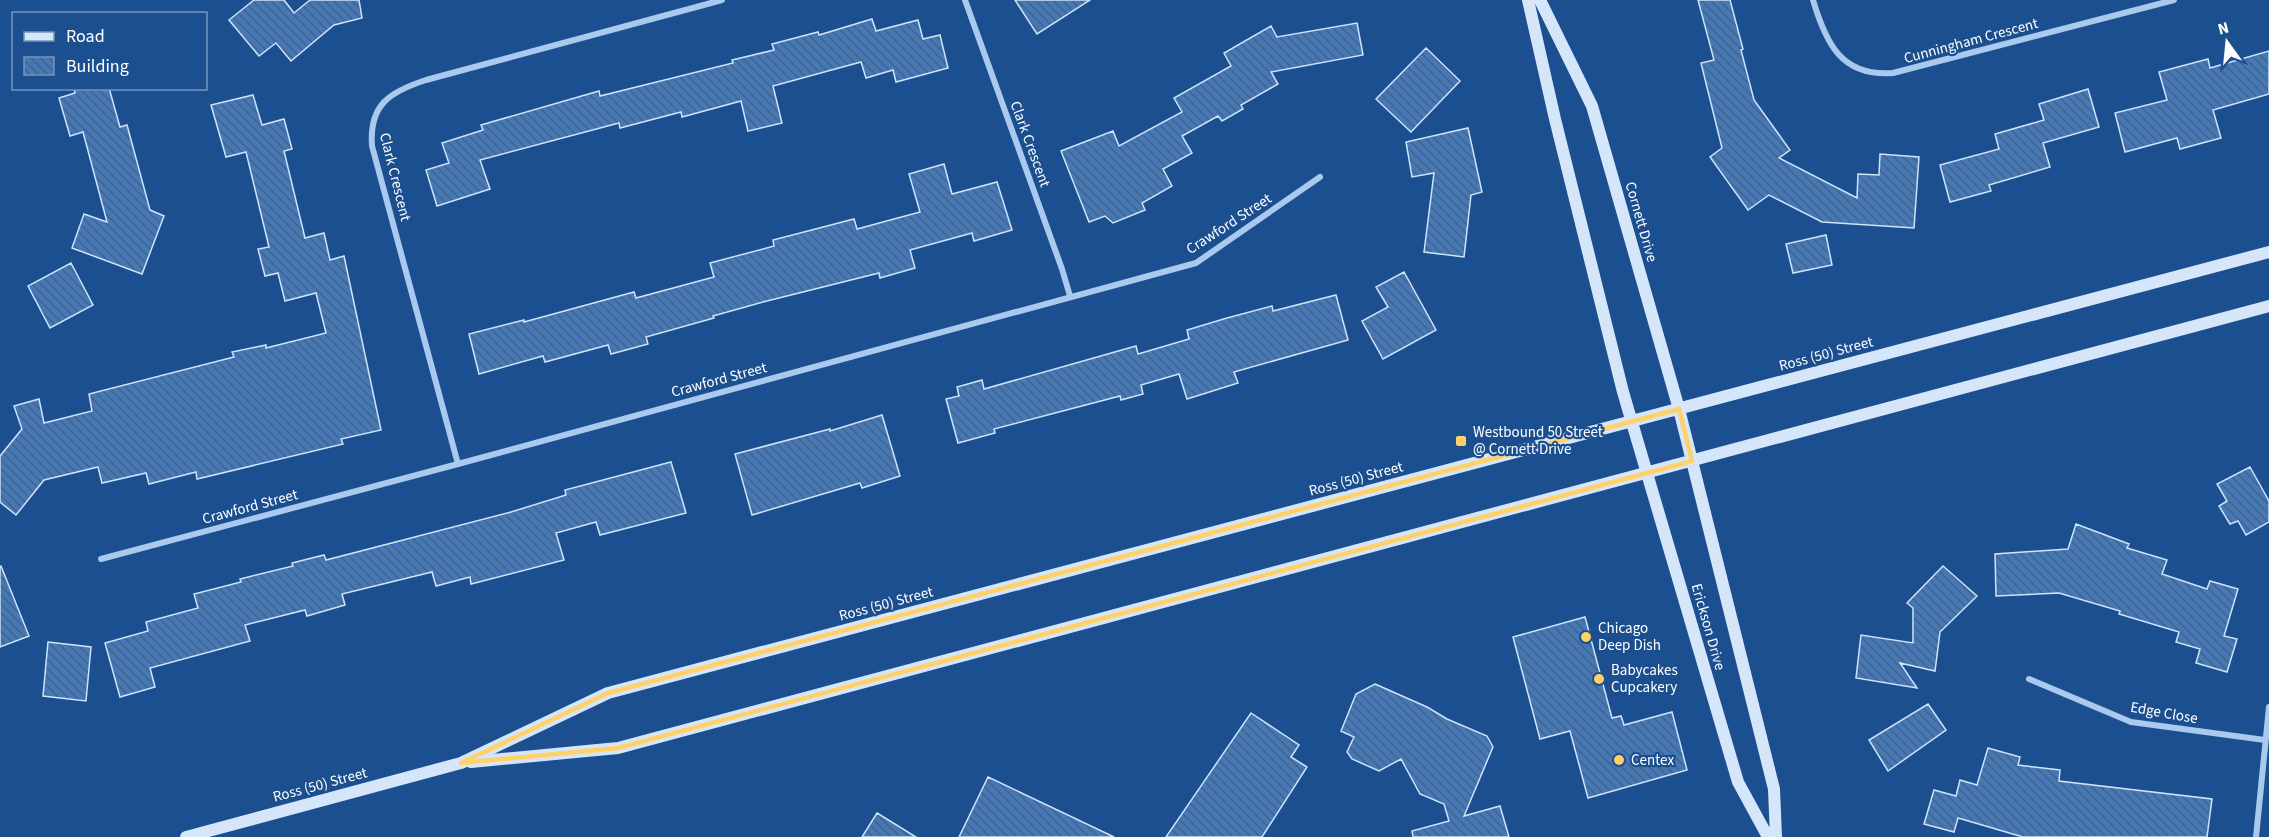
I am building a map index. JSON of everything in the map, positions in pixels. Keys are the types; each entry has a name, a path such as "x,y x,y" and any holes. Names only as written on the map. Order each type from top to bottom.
{"main road":[{"path":"1528,0 1555,119 1632,421"},
{"name":"Cornett Drive","path":"1540,0 1592,106 1692,461"},
{"name":"Ross (50) Street","path":"461,763 608,693 2269,252"},
{"name":"Ross (50) Street","path":"186,837 461,763 618,748 2269,306"},
{"name":"Erickson Drive","path":"1632,421 1738,782 1768,837"},
{"name":"Erickson Drive","path":"1692,461 1774,789 1776,837"}],"street":[{"name":"Clark Crescent","path":"458,464 372,146 371,129 382,102 395,92 426,80 722,0"},
{"name":"Clark Crescent","path":"964,0 1070,296"},
{"name":"Cunningham Crescent","path":"1813,0 1824,33 1834,49 1851,67 1877,75 1893,73 2174,0"},
{"name":"Crawford Street","path":"101,559 1196,263 1320,177"},
{"name":"Edge Close","path":"2029,679 2131,722 2265,740"},
{"path":"2256,837 2269,706"}],"highlighted area":[{"path":"1679,409 1692,461 618,748 461,763 608,693"}],"building":[{"path":"254,0 284,0 294,13 310,0 359,0 362,18 334,25 291,61 276,43 259,56 229,20"},
{"path":"1015,0 1090,0 1037,34"},
{"path":"1698,0 1730,0 1754,100 1790,150 1779,158 1857,198 1858,174 1879,175 1880,154 1919,157 1914,228 1822,222 1769,195 1748,210 1710,157 1722,148 1701,63 1714,60"},
{"path":"872,19 876,31 918,20 923,39 940,35 948,68 896,82 893,70 866,78 861,62 773,86 782,123 748,131 741,101 682,117 681,112 620,128 619,123 480,160 490,189 437,206 426,170 449,163 442,143 483,130 481,125 599,91 600,96 733,63 732,60 774,50 772,44 818,32 819,35"},
{"path":"1357,23 1363,55 1271,72 1278,84 1241,105 1243,109 1222,121 1218,116 1182,136 1192,153 1163,169 1172,186 1142,203 1145,210 1113,223 1105,216 1089,222 1061,151 1113,131 1119,146 1182,112 1174,98 1231,66 1224,53 1271,26 1277,37"},
{"path":"1426,48 1460,81 1411,132 1376,99"},
{"path":"2269,51 2269,94 2213,110 2221,138 2180,149 2177,138 2125,152 2115,113 2167,100 2159,72 2208,59 2210,68"},
{"path":"2088,89 2099,127 2043,143 2050,167 1989,185 1991,191 1950,202 1940,165 1999,149 1995,134 2044,120 2039,104"},
{"path":"74,90 110,90 120,127 127,125 150,210 164,216 142,274 72,248 84,214 107,222 83,132 70,136 59,98 75,93"},
{"path":"253,95 262,125 284,119 292,149 284,151 305,238 324,233 330,260 344,256 381,430 341,439 343,444 197,479 196,472 149,484 146,473 102,483 98,467 44,480 16,515 0,502 0,456 22,429 14,406 39,399 44,423 92,411 89,394 234,357 232,352 266,345 266,348 326,333 316,293 285,301 278,273 265,276 258,249 269,247 246,152 226,157 211,105"},
{"path":"1468,128 1482,192 1471,195 1464,257 1424,252 1434,173 1412,177 1406,142"},
{"path":"944,164 952,194 997,182 1012,230 974,241 972,233 910,250 915,268 880,278 879,273 713,316 714,318 646,337 648,344 611,354 608,345 545,362 543,356 479,374 469,334 524,320 524,322 634,292 636,298 714,277 710,263 774,246 773,240 854,219 857,229 920,212 909,174"},
{"path":"1826,235 1832,265 1793,273 1786,244"},
{"path":"71,263 93,305 50,328 28,286"},
{"path":"1404,272 1436,330 1383,359 1362,321 1388,307 1376,287"},
{"path":"1336,295 1348,340 1234,372 1238,383 1187,399 1179,374 1141,385 1143,394 1121,400 1120,396 994,429 995,433 958,443 946,399 959,396 957,387 982,380 984,389 1136,346 1138,354 1189,339 1187,330 1227,318 1272,306 1273,311"},
{"path":"882,415 900,476 862,488 860,483 752,515 735,454 830,429 830,431"},
{"path":"671,462 686,513 600,535 596,522 556,533 564,560 471,584 470,577 436,586 432,572 342,594 345,605 307,616 305,610 245,625 250,641 150,668 155,687 120,697 105,643 148,631 146,622 198,608 194,594 241,582 240,579 293,566 292,563 324,555 326,560 511,512 566,495 565,490"},
{"path":"2250,467 2269,501 2269,522 2246,535 2238,521 2230,524 2219,506 2227,501 2217,484"},
{"path":"2076,524 2129,544 2127,548 2167,560 2162,574 2207,589 2210,581 2238,589 2224,636 2237,639 2227,672 2196,663 2200,649 2176,642 2179,632 2119,614 2120,611 2059,593 1996,596 1995,554 2068,549"},
{"path":"1943,566 1977,596 1940,632 1935,671 1900,663 1917,688 1856,678 1861,635 1913,643 1913,608 1907,603"},
{"path":"0,567 29,636 0,647"},
{"path":"1585,617 1612,718 1621,716 1624,725 1672,712 1687,770 1588,798 1570,731 1540,739 1513,637"},
{"path":"48,642 91,647 86,701 43,696"},
{"path":"1375,684 1487,736 1493,747 1464,816 1500,806 1509,837 1413,837 1412,831 1449,821 1444,804 1420,794 1401,759 1379,771 1352,759 1347,752 1354,737 1341,731 1356,694"},
{"path":"1928,704 1946,730 1888,771 1869,740"},
{"path":"1251,713 1299,745 1291,757 1307,767 1262,837 1166,837"},
{"path":"1988,748 2020,757 2018,765 2060,770 2059,781 2212,799 2207,837 2023,837 1958,818 1954,832 1924,824 1934,790 1956,796 1960,780 1977,785"},
{"path":"988,777 1114,837 959,837"},
{"path":"877,813 916,837 862,837"}],"place":[{"name":"Westbound 50 Street @ Cornett Drive","path":"1461,441"},
{"name":"Chicago Deep Dish","path":"1586,637"},
{"name":"Babycakes Cupcakery","path":"1599,679"},
{"name":"Centex","path":"1619,760"}]}
